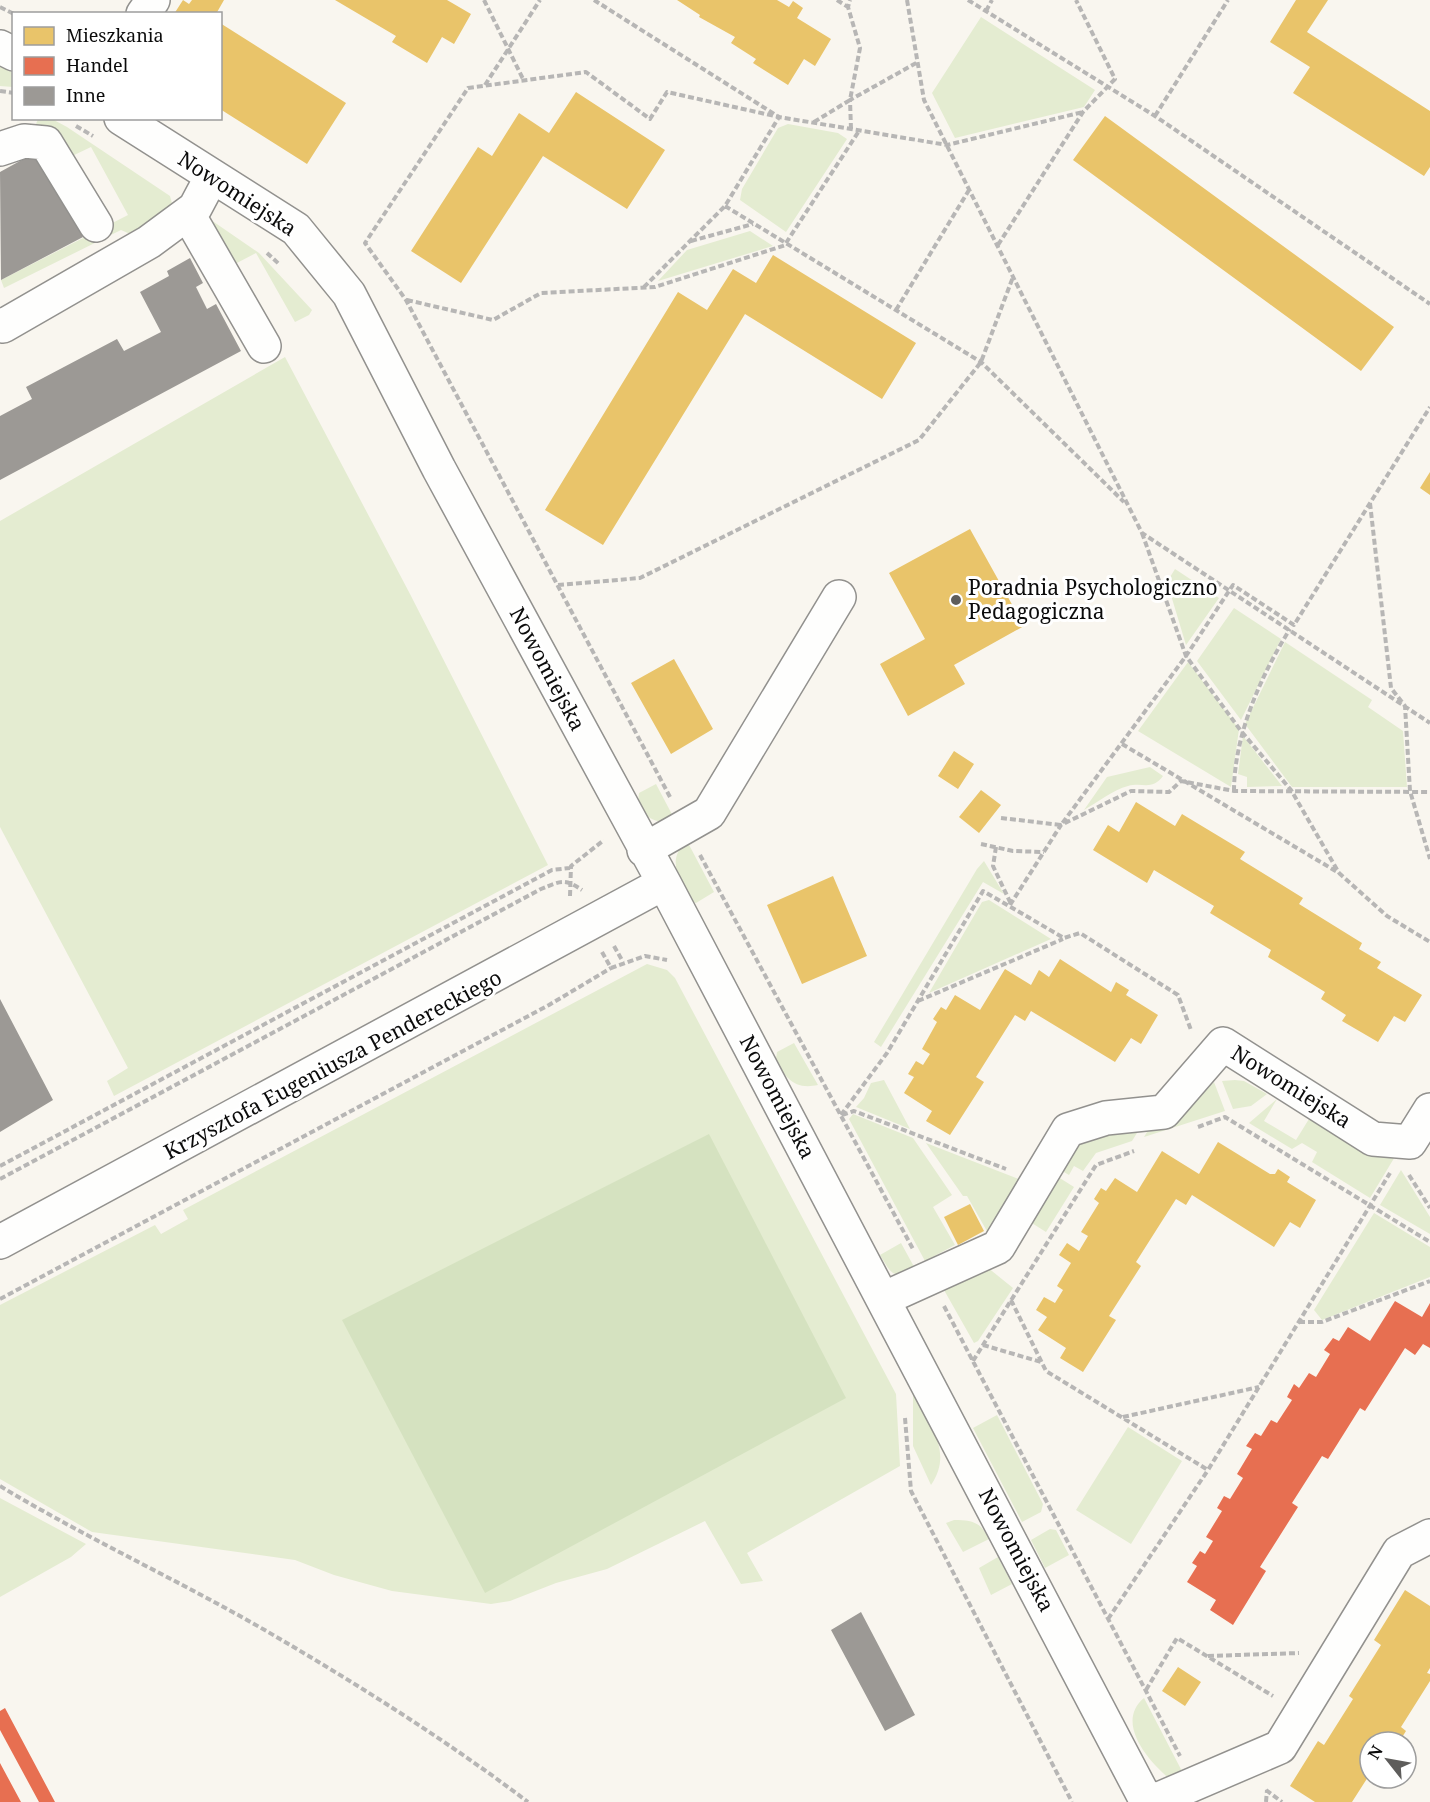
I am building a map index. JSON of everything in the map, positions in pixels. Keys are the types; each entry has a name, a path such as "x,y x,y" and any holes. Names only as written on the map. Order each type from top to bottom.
{"street":[{"name":"Nowomiejska","path":"124,120 296,229 349,294 439,469 644,850 664,883 1150,1802"},
{"path":"0,149 24,141 46,143 96,225"},
{"path":"0,325 3,326 149,242 195,208 212,176"},
{"path":"188,214 264,345"},
{"path":"644,850 709,813 839,597"},
{"name":"Krzysztofa Eugeniusza Pendereckiego","path":"0,1242 594,923 664,883"},
{"name":"Nowomiejska","path":"884,1299 998,1247 1068,1130 1106,1118 1164,1112 1223,1044 1373,1139 1410,1142 1430,1110"},
{"path":"1150,1802 1280,1747 1399,1552 1430,1536"}],"path":[{"path":"484,0 524,81"},
{"path":"484,86 540,0"},
{"path":"594,0 779,117 725,206 644,287"},
{"path":"837,0 848,7"},
{"path":"850,0 848,7 860,48 850,100 851,129"},
{"path":"907,0 924,100 1142,533 1186,656 1241,730 1291,790 1339,873"},
{"path":"968,0 1155,116 1430,304"},
{"path":"986,10 992,0"},
{"path":"998,246 1083,112 1115,79 1076,0"},
{"path":"1155,116 1228,0"},
{"path":"813,122 918,62"},
{"path":"947,145 1083,112"},
{"path":"406,300 493,320 541,293 655,287 788,243 859,131"},
{"path":"897,310 969,189"},
{"path":"725,206 981,362 1128,505"},
{"path":"690,241 754,224"},
{"path":"558,585 640,578 920,440 981,362 1013,278"},
{"path":"1234,790 1241,730 1289,630 1430,407"},
{"path":"1423,419 1430,419"},
{"path":"1370,503 1391,688 1405,706 1410,791 1430,859"},
{"path":"1142,533 1430,723"},
{"path":"1011,905 1061,825 1186,656 1233,585 1294,625"},
{"path":"1122,744 1339,873 1387,916 1430,942"},
{"path":"1181,780 1234,790 1430,792"},
{"path":"1001,818 1061,825 1131,791 1169,792 1181,780"},
{"path":"981,844 1044,852"},
{"path":"996,847 993,866 1011,905"},
{"path":"0,1166 552,870 571,866 568,893"},
{"path":"0,1179 541,888 559,881 569,881 584,892 611,968"},
{"path":"1037,1181 854,1111 841,1115 887,1053 983,891 1011,905 1064,938"},
{"path":"594,923 623,962"},
{"path":"918,1001 1080,933 1178,995 1204,1065"},
{"path":"0,1299 549,1005 623,962 645,956 674,962"},
{"path":"1192,1129 1225,1117 1430,1242"},
{"path":"973,1361 1096,1165 1139,1149"},
{"path":"1108,1619 1208,1470 1393,1168"},
{"path":"1405,1168 1430,1208"},
{"path":"1298,1322 1322,1322 1430,1281"},
{"path":"1011,1300 1046,1371 1208,1470"},
{"path":"983,1345 1041,1362"},
{"path":"1122,1417 1258,1387"},
{"path":"905,1414 911,1491 1072,1802"},
{"path":"0,1486 45,1513 280,1639 483,1768 528,1802"},
{"path":"1146,1691 1177,1638 1301,1713"},
{"path":"1207,1656 1339,1651"}],"green space":[{"path":"981,17 1095,90 1084,107 955,138 932,93"},
{"path":"0,66 12,72 12,87 0,86"},
{"path":"38,120 54,120 67,127 170,196 173,207 137,237 121,230 4,288 1,280 128,215 91,147 70,157 34,129"},
{"path":"788,124 838,133 847,139 786,232 740,200 742,189 778,128"},
{"path":"211,220 259,253 312,310 309,315 295,322 256,253 235,264"},
{"path":"750,231 773,246 658,281 687,250"},
{"path":"285,357 410,594 548,865 114,1096 107,1081 128,1068 0,827 0,521"},
{"path":"1175,569 1219,598 1186,645 1167,582"},
{"path":"1234,608 1281,639 1241,720 1197,661"},
{"path":"1285,642 1372,700 1368,707 1403,731 1407,787 1292,787 1245,724"},
{"path":"1188,662 1239,729 1231,787 1138,731"},
{"path":"1243,736 1282,786 1247,787 1247,777 1238,774"},
{"path":"1150,767 1163,776 1159,781 1151,785 1133,785 1122,788 1084,810 1107,777"},
{"path":"656,784 676,822 655,820 640,808 639,793"},
{"path":"687,841 714,892 696,903 691,901 677,870 677,855"},
{"path":"984,861 1004,894 983,882 881,1047 874,1042 977,869"},
{"path":"989,900 1051,939 929,993 982,902"},
{"path":"647,964 667,970 675,978 896,1394 900,1466 747,1553 763,1581 741,1584 705,1521 607,1569 556,1583 510,1601 491,1604 392,1591 334,1575 295,1560 92,1532 0,1479 0,1305 155,1225 161,1234 188,1219 183,1210"},
{"path":"794,1043 818,1085 797,1084 787,1077 779,1066 776,1059 777,1052"},
{"path":"884,1080 910,1129 856,1107 864,1098 871,1083"},
{"path":"1222,1081 1244,1081 1267,1094 1251,1106 1233,1109"},
{"path":"1214,1082 1225,1111 1144,1137 1147,1132 1184,1112"},
{"path":"1277,1099 1264,1121 1296,1140 1309,1119 1369,1156 1375,1147 1399,1150 1370,1198 1312,1162 1317,1152 1302,1143 1292,1149 1249,1123"},
{"path":"853,1114 913,1138 952,1195 933,1207 955,1245 925,1261 849,1119"},
{"path":"1137,1133 1132,1141 1096,1153 1083,1171 1074,1166 1069,1175 1059,1169 1078,1142 1100,1134"},
{"path":"709,1134 846,1398 485,1593 342,1320"},
{"path":"926,1143 1021,1180 988,1233 967,1196 963,1196"},
{"path":"1401,1170 1430,1217 1430,1234 1380,1205"},
{"path":"1055,1175 1074,1187 1046,1232 1027,1220"},
{"path":"1374,1213 1430,1247 1430,1277 1322,1320 1314,1310"},
{"path":"901,1243 918,1274 894,1274 880,1255"},
{"path":"987,1267 1013,1288 978,1341 974,1343 944,1290"},
{"path":"913,1393 932,1427 940,1449 937,1473 931,1485 913,1446"},
{"path":"997,1415 1043,1504 1041,1512 1022,1522 973,1428"},
{"path":"1128,1427 1182,1461 1131,1544 1076,1510"},
{"path":"0,1498 86,1544 71,1557 0,1597"},
{"path":"954,1520 975,1523 983,1529 989,1539 963,1552 946,1523"},
{"path":"1050,1529 1056,1530 1069,1555 1045,1568 1031,1540"},
{"path":"998,1557 1012,1584 991,1595 979,1568"},
{"path":"1144,1698 1185,1777 1171,1780 1154,1764 1138,1742 1133,1719 1136,1708"}],"building: Mieszkania":[{"path":"183,0 189,4 192,0 224,0 217,12 175,12"},
{"path":"335,0 447,0 471,14 454,44 442,37 427,63 392,42 396,36"},
{"path":"677,0 777,0 789,7 793,1 803,8 797,18 831,39 815,66 804,59 788,85 753,63 756,59 731,43 735,37 699,17 700,15"},
{"path":"1296,0 1328,0 1307,32 1430,111 1430,167 1424,176 1293,93 1310,67 1270,42"},
{"path":"222,24 346,103 307,164 222,110"},
{"path":"576,92 665,150 627,209 543,156 461,283 411,251 478,147 492,156 519,113 549,133"},
{"path":"1105,116 1394,327 1361,371 1073,160"},
{"path":"773,255 916,343 882,399 745,314 603,545 545,510 678,292 707,310 733,269 756,283"},
{"path":"1430,472 1430,495 1420,488"},
{"name":"Poradnia Psychologiczno Pedagogiczna","path":"970,529 1024,626 954,665 965,684 908,716 880,664 925,639 889,573"},
{"path":"674,659 713,729 671,754 631,683"},
{"path":"954,751 974,764 958,789 938,776"},
{"path":"981,790 1001,805 979,833 959,817"},
{"path":"1136,802 1175,826 1182,814 1245,852 1240,859 1303,898 1299,904 1362,943 1359,949 1381,962 1377,968 1422,995 1405,1022 1394,1016 1378,1042 1342,1021 1346,1015 1321,999 1325,992 1268,957 1271,950 1210,913 1214,906 1154,870 1147,883 1093,850 1108,825 1119,832"},
{"path":"833,876 867,956 802,984 767,905"},
{"path":"1060,959 1111,992 1116,982 1129,990 1126,995 1158,1015 1141,1044 1131,1038 1115,1062 1031,1011 1025,1021 1015,1015 976,1077 984,1082 950,1135 926,1121 932,1111 904,1093 914,1077 908,1074 916,1061 923,1065 930,1054 922,1049 937,1022 933,1019 941,1007 946,1010 955,995 980,1010 1005,969 1031,985 1039,970 1049,977"},
{"path":"1218,1142 1270,1174 1275,1174 1278,1169 1290,1177 1287,1182 1316,1200 1300,1228 1290,1222 1274,1247 1192,1195 1186,1205 1176,1199 1136,1262 1141,1266 1109,1316 1116,1320 1083,1372 1060,1358 1066,1348 1038,1330 1047,1317 1036,1310 1044,1297 1055,1303 1063,1290 1057,1286 1071,1263 1059,1255 1067,1243 1079,1251 1088,1236 1081,1232 1099,1203 1094,1199 1101,1188 1106,1191 1115,1178 1137,1192 1162,1151 1199,1174"},
{"path":"970,1204 984,1231 958,1245 944,1217"},
{"path":"1405,1590 1430,1606 1430,1668 1427,1673 1430,1674 1430,1681 1401,1727 1405,1730 1358,1730 1360,1790 1352,1802 1315,1802 1290,1786 1318,1741 1324,1745 1353,1699 1349,1696 1381,1645 1374,1640"},
{"path":"1178,1667 1201,1682 1185,1706 1162,1691"}],"building: Handel":[{"path":"1395,1301 1422,1317 1430,1303 1430,1348 1423,1344 1415,1355 1405,1348 1365,1411 1360,1408 1328,1459 1322,1456 1292,1503 1298,1507 1260,1567 1266,1571 1233,1625 1210,1610 1216,1600 1187,1582 1197,1566 1192,1563 1200,1551 1205,1554 1213,1541 1206,1537 1222,1511 1217,1508 1224,1496 1230,1499 1243,1478 1237,1474 1252,1449 1246,1446 1255,1433 1261,1436 1271,1420 1277,1423 1292,1400 1287,1397 1294,1384 1299,1388 1309,1373 1316,1377 1330,1354 1324,1350 1333,1338 1339,1341 1348,1327 1370,1341"},
{"path":"5,1708 55,1802 39,1802 0,1730 0,1711"},
{"path":"0,1763 21,1802 0,1802"}],"building: Inne":[{"path":"38,151 83,237 1,280 0,172"},
{"path":"190,258 203,283 196,287 207,309 216,304 241,351 0,480 0,416 32,399 26,387 117,339 124,351 161,332 140,292 169,276 167,271"},
{"path":"0,999 53,1100 0,1132"},
{"path":"861,1612 915,1715 885,1731 831,1630"}],"place":[{"name":"Poradnia Psychologiczno Pedagogiczna","path":"956,600"}]}
